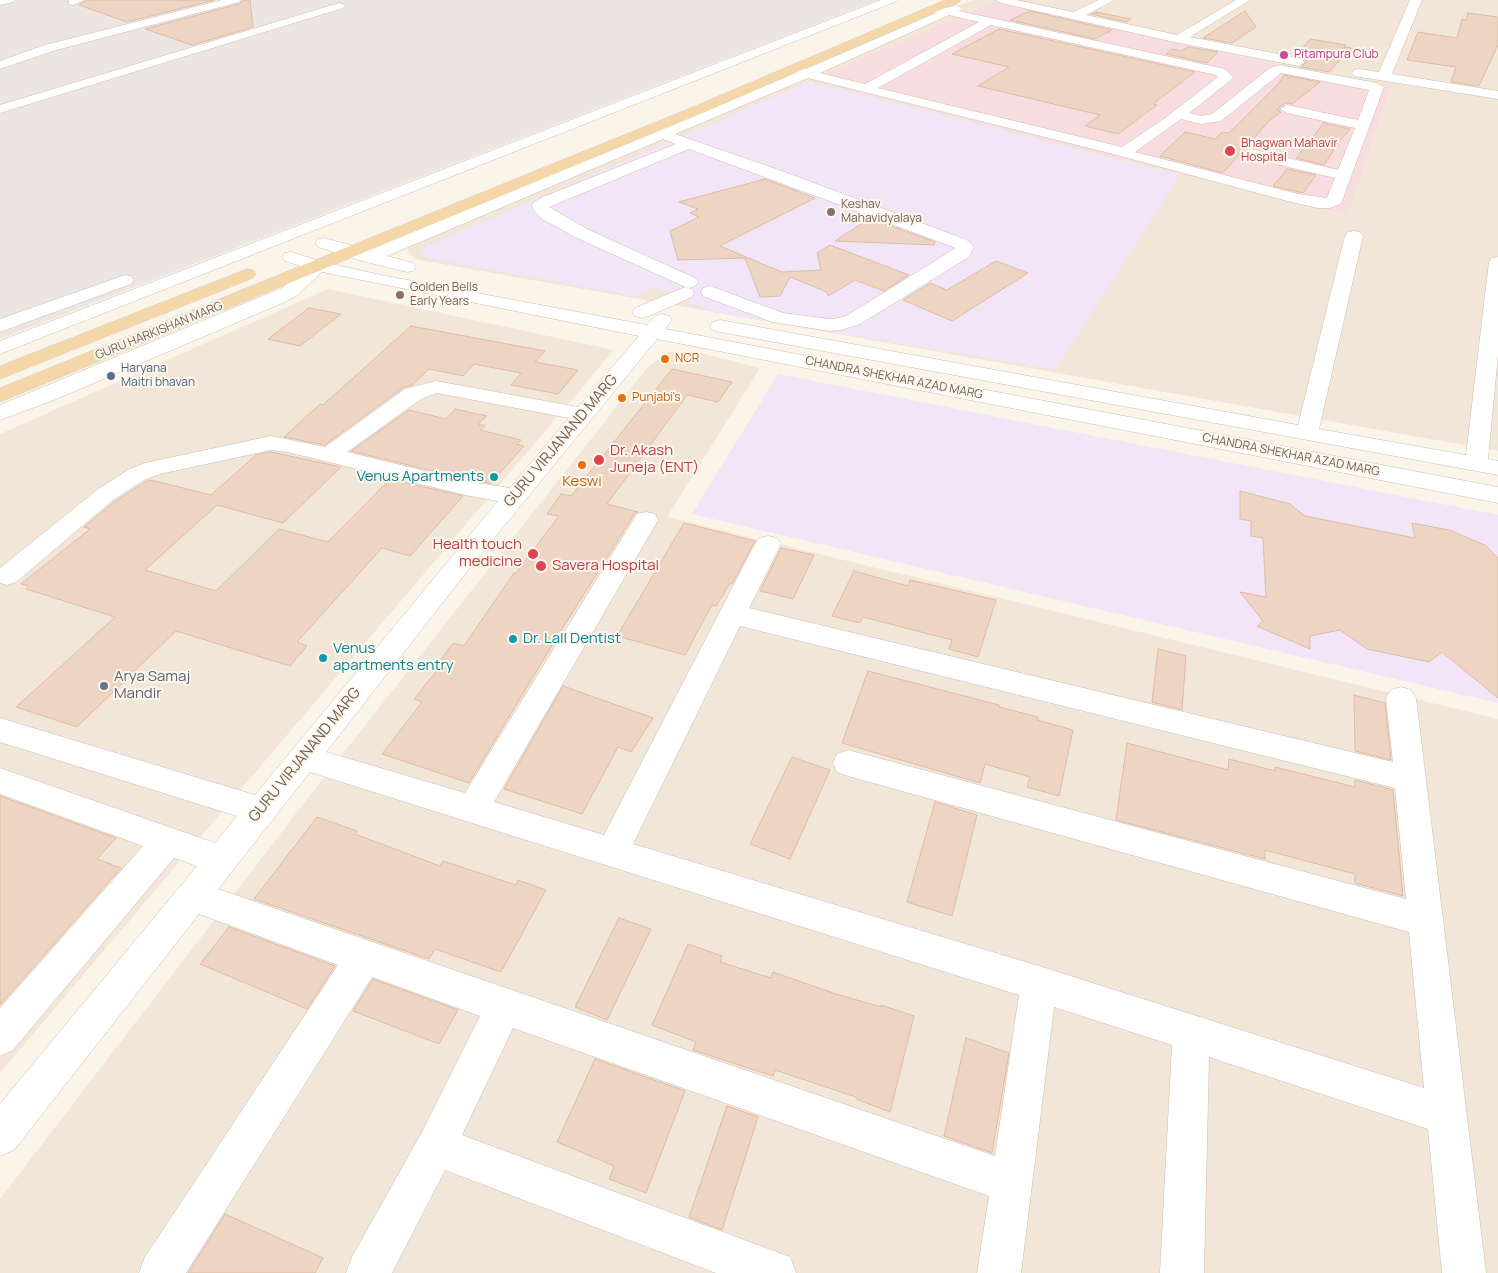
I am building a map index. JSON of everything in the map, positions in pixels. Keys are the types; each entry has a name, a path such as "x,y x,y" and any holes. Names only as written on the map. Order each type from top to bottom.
{"main road":[{"path":"743,75 930,6 960,2"},
{"path":"656,132 800,71 930,6"},
{"name":"GURU HARKISHAN MARG","path":"0,373 291,257 346,247"},
{"name":"GURU HARKISHAN MARG","path":"0,396 318,266 346,247"}],"street":[{"path":"0,2 9,0"},
{"path":"0,65 49,48 236,0"},
{"path":"638,83 858,0"},
{"path":"0,348 890,0"},
{"path":"1001,0 1179,39 1498,96"},
{"path":"1075,16 1108,0"},
{"path":"1179,39 1244,0"},
{"path":"1384,77 1416,0"},
{"path":"0,109 339,6"},
{"path":"930,6 988,22 1220,72 1226,76 1126,152 1120,152"},
{"path":"871,90 871,86 988,22"},
{"path":"1042,33 1051,30 1061,31 1147,47"},
{"path":"800,71 1297,199 1324,204 1334,201 1377,87 1288,69 1275,70 1216,118 1201,120 1178,114"},
{"path":"1287,109 1363,125"},
{"path":"346,247 656,132 776,174 961,244 965,247 963,253 853,320 830,325 779,318 710,292 698,296 687,287 540,210 540,205 549,200 690,144"},
{"path":"1251,154 1344,176"},
{"path":"1307,433 1354,236"},
{"name":"CHANDRA SHEKHAR AZAD MARG","path":"346,247 400,265 653,320 1498,495"},
{"name":"CHANDRA SHEKHAR AZAD MARG","path":"291,257 318,266 653,320 1487,466"},
{"path":"1487,466 1498,262"},
{"path":"0,413 271,301 295,287 318,266"},
{"path":"0,326 143,273"},
{"path":"653,320 687,287"},
{"name":"GURU VIRJANAND MARG","path":"0,1136 261,810 583,414 653,320"},
{"path":"329,455 413,394 436,387 583,414"},
{"path":"6,576 105,495 136,475 153,468 272,444 287,444 470,489 515,496"},
{"path":"473,810 646,520"},
{"path":"612,852 768,544"},
{"path":"732,614 1410,779"},
{"path":"1401,698 1464,1273"},
{"path":"0,730 261,810"},
{"path":"303,758 1039,984 1446,1115"},
{"path":"848,763 1425,920"},
{"path":"0,781 221,860"},
{"path":"0,1037 168,841"},
{"path":"193,896 504,1007 1012,1183"},
{"path":"161,1273 364,957"},
{"path":"999,1273 1039,984"},
{"path":"368,1273 436,1146 504,1007"},
{"path":"1182,1273 1190,1033"},
{"path":"436,1146 774,1273"}],"shaded area":[{"path":"0,0 878,0 0,339"},
{"path":"973,0 1498,0 1498,451 414,259 406,247"},
{"name":"Bhagwan Mahavir Hospital","path":"992,2 1259,61 1391,86 1347,216 813,80"},
{"name":"Keshav Mahavidyalaya","path":"810,81 1180,175 1055,370 713,312 656,288 633,296 427,258 420,249"},
{"path":"328,289 614,350 0,1073 0,434"},
{"path":"669,352 701,353 760,368 667,517 1498,719 1498,1273 0,1273 0,1199 311,794 647,368"},
{"path":"778,374 1498,515 1498,703 692,514"}],"building":[{"path":"87,0 214,0 127,22 79,5"},
{"path":"243,0 250,0 253,27 192,45 145,29 239,4"},
{"path":"1030,11 1112,30 1095,39 1010,20"},
{"path":"1245,11 1256,27 1232,43 1203,38"},
{"path":"1096,12 1131,19 1126,22 1091,14"},
{"path":"1468,13 1498,17 1498,45 1479,86 1451,82 1456,67 1407,60 1418,32 1457,38 1462,19 1466,20"},
{"path":"999,29 1195,72 1153,104 1157,105 1118,134 1085,126 1100,115 978,86 1009,67 952,54"},
{"path":"1310,39 1346,45 1344,47 1351,48 1329,72 1301,67 1307,61 1296,56"},
{"path":"1188,47 1218,52 1207,63 1166,54 1172,49 1181,51"},
{"path":"1284,75 1320,82 1292,104 1286,103 1279,107 1278,110 1281,112 1270,120 1223,173 1160,156 1185,132 1215,139 1222,132 1229,133 1279,83"},
{"path":"1324,123 1350,129 1332,150 1334,150 1324,165 1296,158"},
{"path":"1287,169 1316,175 1303,193 1273,186"},
{"path":"765,179 815,198 720,246 782,272 821,270 817,253 830,245 909,275 884,291 855,280 828,296 827,292 790,277 780,296 760,297 745,258 678,260 670,231 699,217 690,213 698,209 679,202"},
{"path":"870,218 935,242 934,245 835,241"},
{"path":"996,261 1028,273 952,321 903,300 930,283 947,290"},
{"path":"309,308 341,314 300,346 268,339"},
{"path":"411,326 545,351 535,362 578,370 558,394 511,385 521,373 474,364 463,376 429,369 412,385 404,387 325,445 284,437 320,404 323,405"},
{"path":"672,369 732,382 718,402 687,395 607,504 638,512 635,513 559,634 469,783 382,754 422,702 414,699 438,669 435,668 453,643 464,646 514,573 516,573 559,516 547,514 561,494 571,496"},
{"path":"455,409 487,416 478,424 485,426 480,430 521,440 517,444 524,446 491,483 470,480 351,451 409,410 446,419"},
{"path":"271,452 341,467 283,523 217,505 145,570 216,591 279,529 328,542 390,479 463,496 410,556 382,548 297,642 307,646 290,666 176,631 77,727 16,707 115,617 26,589 29,586 21,584 90,529 84,527 114,502 145,482 151,480 211,495 256,455"},
{"path":"1240,491 1290,504 1305,516 1415,538 1412,523 1449,530 1485,545 1498,558 1498,698 1442,652 1429,662 1367,649 1340,630 1310,636 1310,649 1257,626 1263,621 1240,592 1266,597 1263,538 1251,536 1251,521 1240,519"},
{"path":"684,523 755,541 732,584 730,583 716,606 712,605 685,655 617,636"},
{"path":"781,548 814,555 793,599 760,591"},
{"path":"854,571 908,586 910,580 996,600 978,657 949,649 952,640 863,617 860,623 832,616"},
{"path":"1158,649 1186,656 1182,710 1152,702"},
{"path":"868,671 999,705 999,707 1038,717 1037,720 1073,730 1059,796 1027,787 1030,777 985,764 980,783 842,743"},
{"path":"563,686 653,718 631,752 618,747 582,814 504,789"},
{"path":"1354,695 1385,703 1391,760 1355,751"},
{"path":"1127,743 1228,770 1229,759 1275,771 1275,767 1355,787 1355,780 1393,790 1403,896 1355,883 1355,874 1265,850 1265,859 1116,820"},
{"path":"792,757 830,770 790,859 750,844"},
{"path":"0,796 116,838 97,859 121,868 0,1005"},
{"path":"935,802 977,815 952,916 907,902"},
{"path":"317,817 357,831 355,834 440,866 443,861 516,885 518,880 546,890 501,972 435,949 429,959 254,899"},
{"path":"619,918 651,929 607,1020 575,1007"},
{"path":"229,927 335,966 307,1009 200,964"},
{"path":"688,944 722,956 720,962 771,978 773,972 836,994 881,1007 881,1005 914,1016 890,1112 856,1099 856,1097 775,1070 773,1076 693,1050 696,1042 652,1025"},
{"path":"373,979 458,1010 439,1044 353,1011"},
{"path":"966,1038 1009,1053 992,1153 944,1136"},
{"path":"595,1059 685,1091 646,1193 609,1179 614,1166 557,1142"},
{"path":"727,1106 758,1117 722,1230 689,1217"},
{"path":"225,1214 323,1258 315,1273 188,1273"}],"place":[{"name":"Pitampura Club","path":"1284,55"},
{"name":"Bhagwan Mahavir Hospital","path":"1230,151"},
{"name":"Keshav Mahavidyalaya","path":"831,212"},
{"name":"Golden Bells Early Years","path":"400,295"},
{"name":"NCR","path":"665,359"},
{"name":"Haryana Maitri bhavan","path":"111,376"},
{"name":"Punjabi's","path":"622,398"},
{"name":"Dr. Akash Juneja (ENT)","path":"599,460"},
{"name":"Keswi","path":"582,465"},
{"name":"Venus Apartments","path":"494,477"},
{"name":"Health touch medicine","path":"533,554"},
{"name":"Savera Hospital","path":"541,566"},
{"name":"Dr. Lall Dentist","path":"513,639"},
{"name":"Venus apartments entry","path":"323,658"},
{"name":"Arya Samaj Mandir","path":"104,686"}]}
